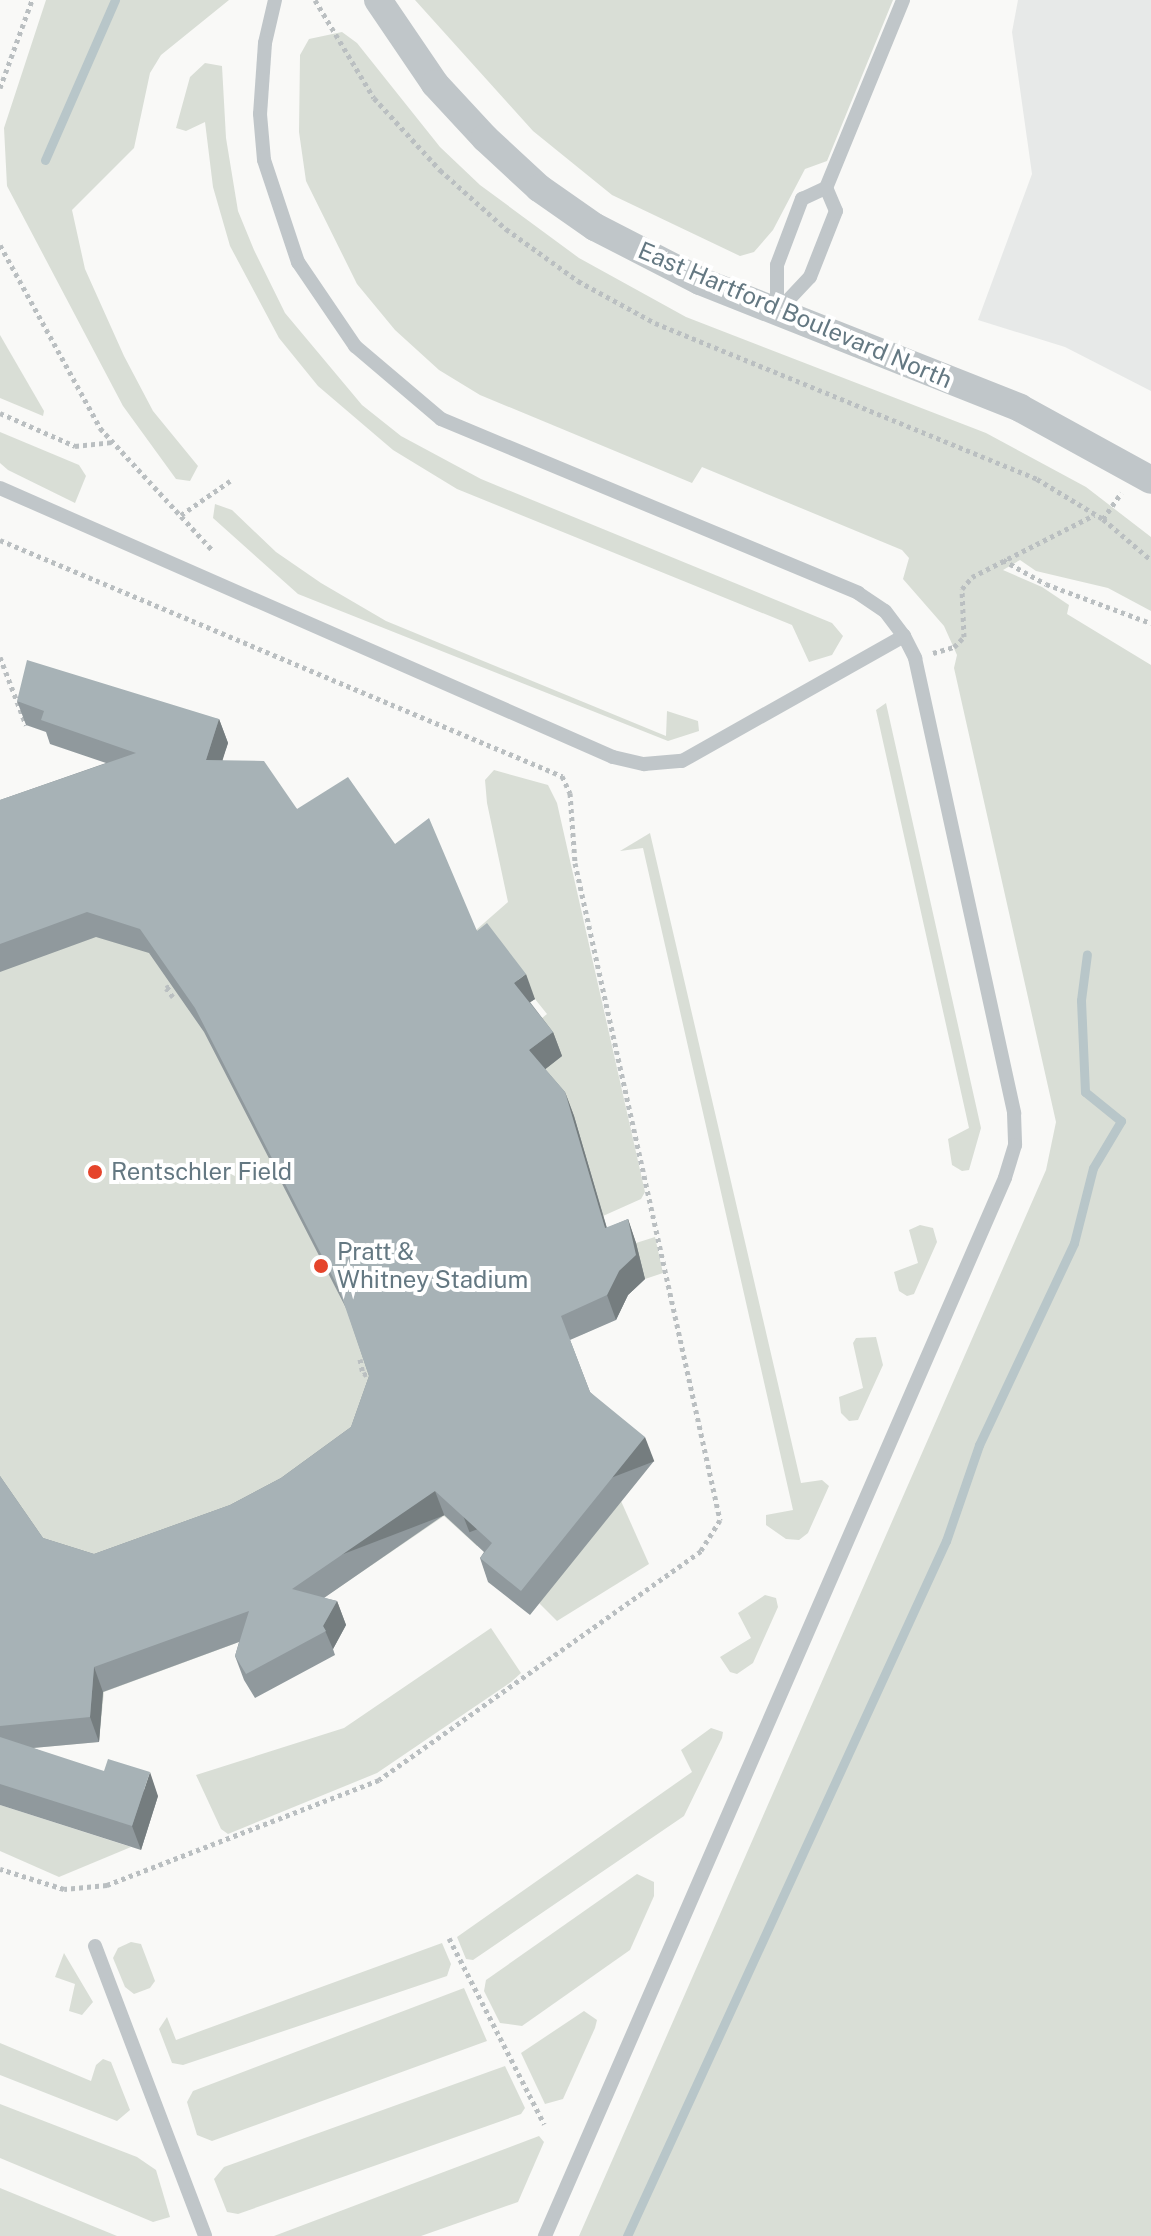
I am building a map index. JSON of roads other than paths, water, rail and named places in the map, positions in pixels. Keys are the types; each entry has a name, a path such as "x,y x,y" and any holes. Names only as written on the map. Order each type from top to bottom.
{"street":[{"name":"East Hartford Boulevard North","path":"378,0 435,84 539,188 655,260 1020,408 1151,480"}],"lane":[{"path":"275,0 265,43 260,114 264,160 298,262 355,346 441,419 858,593 885,611 904,636 915,658 1010,1086 1015,1145 545,2236"},
{"path":"777,312 777,265 802,199 826,188 903,0"},
{"path":"777,312 810,277 836,211 826,188"},
{"path":"0,488 613,757 644,764 682,761 904,636"},
{"path":"95,1946 205,2236"}],"waterway":[{"path":"45,160 115,0"},
{"path":"627,2236 946,1541 979,1445 1074,1243 1093,1168 1121,1121 1085,1092 1081,1000 1087,954"}],"place":[{"name":"Rentschler Field","path":"95,1172"},
{"name":"Pratt & Whitney Stadium","path":"321,1266"}]}
